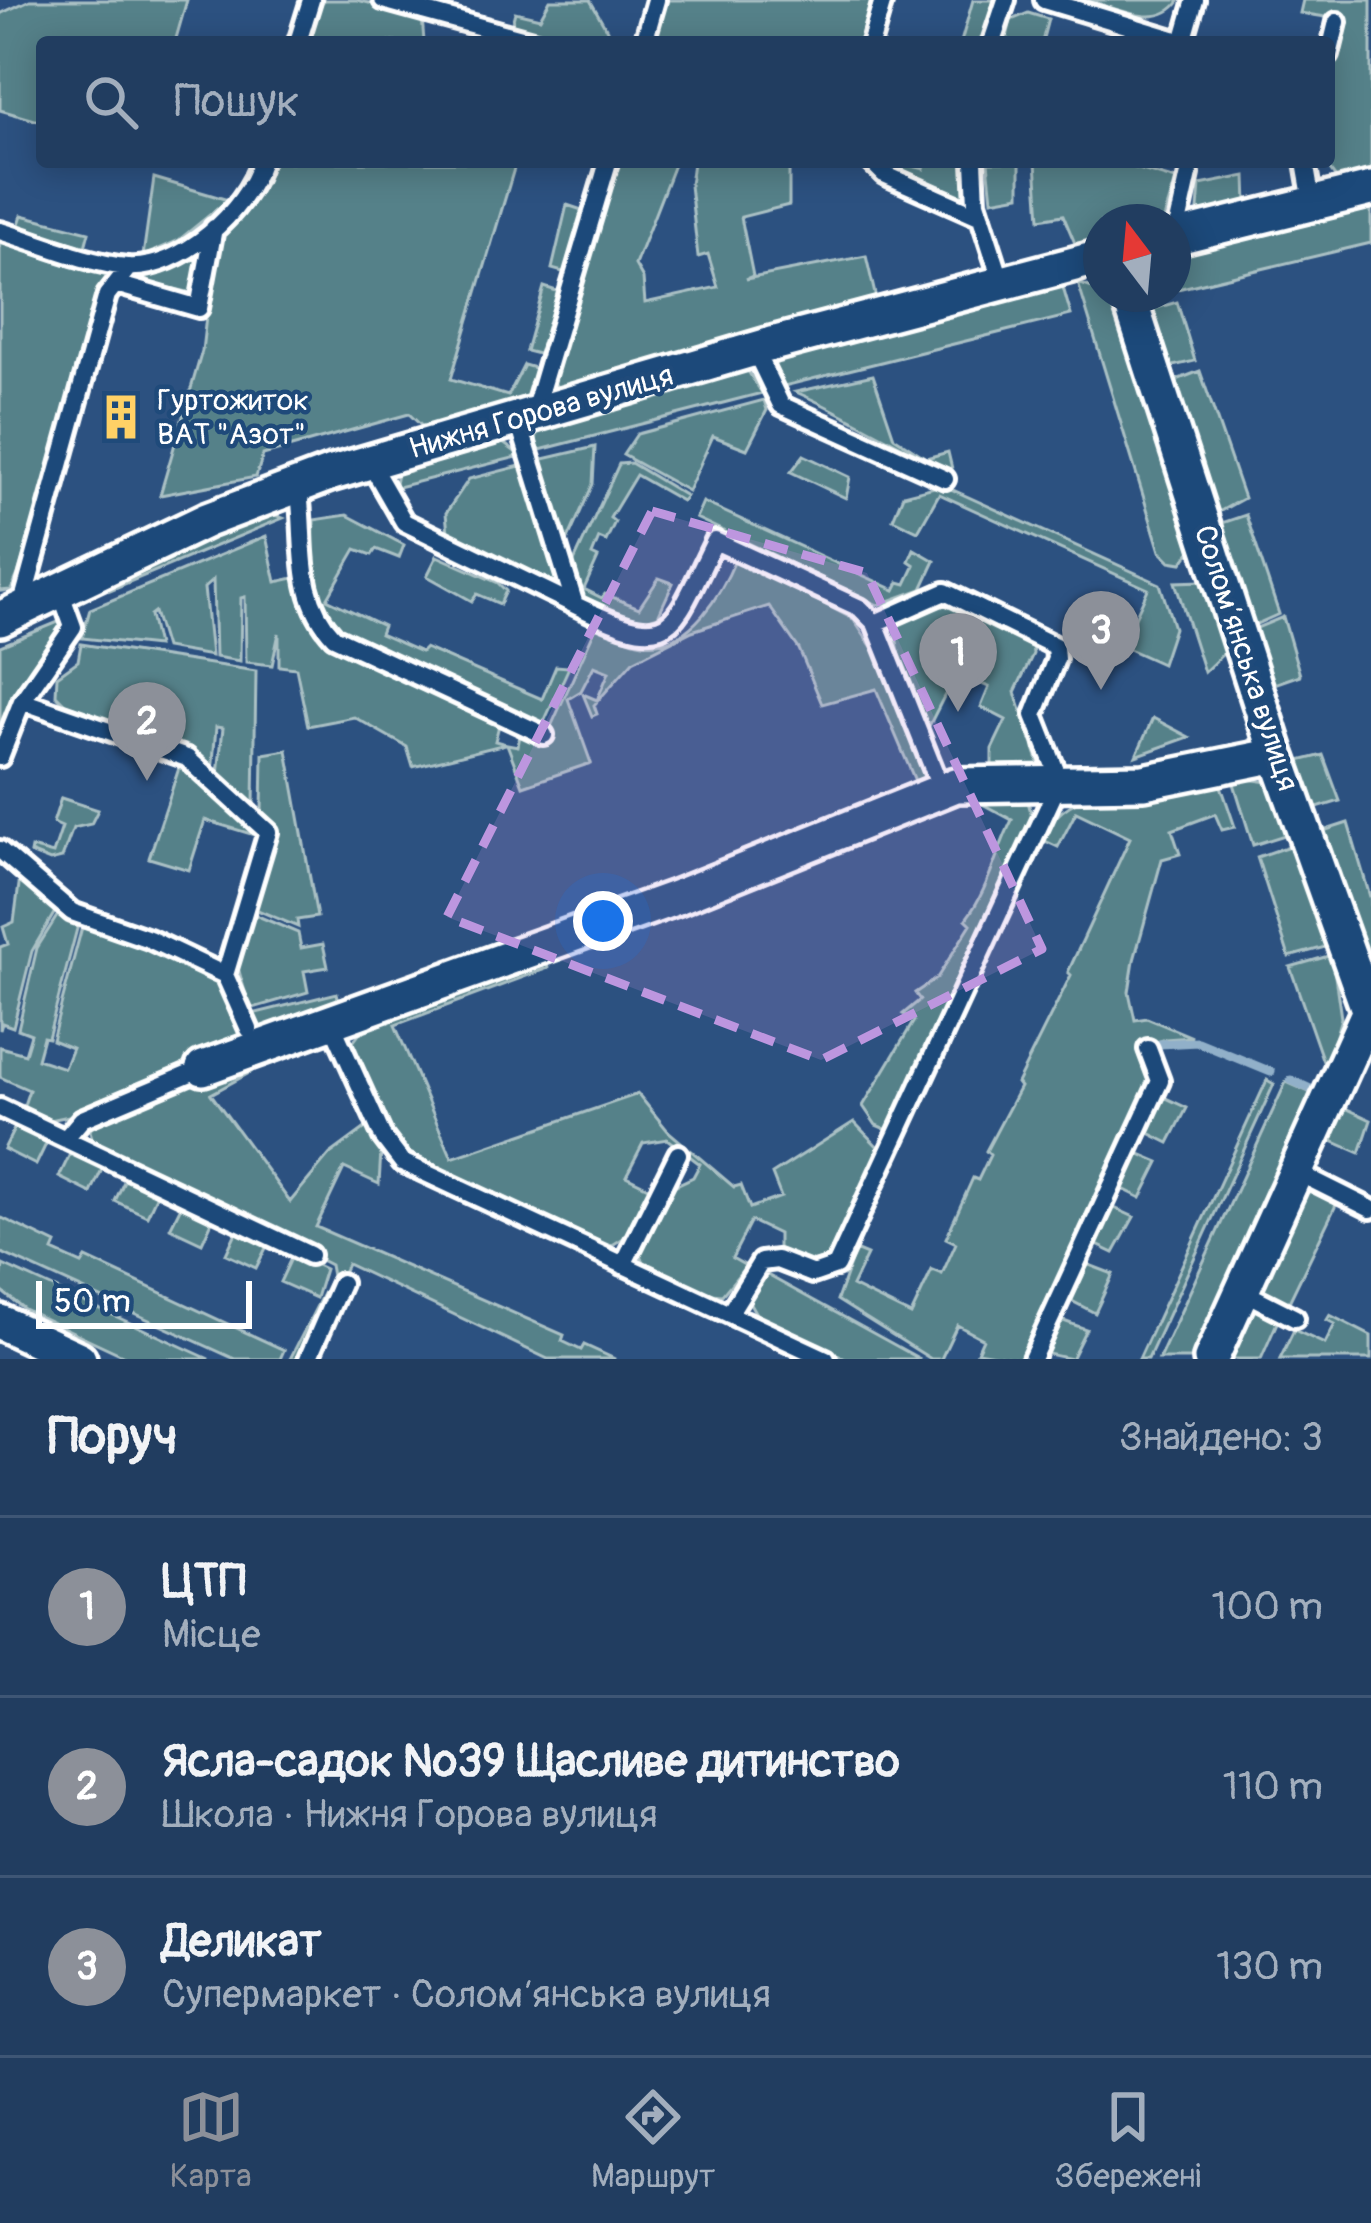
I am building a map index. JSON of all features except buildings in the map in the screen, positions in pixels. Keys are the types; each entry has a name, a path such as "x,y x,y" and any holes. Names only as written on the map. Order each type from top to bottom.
{"street":[{"path":"1191,233 1371,188"},
{"name":"Нижня Горова вулиця","path":"10,615 207,520 298,484 754,349 1083,261"},
{"name":"Соломʼянська вулиця","path":"1134,312 1277,755 1369,1014"},
{"path":"203,1068 851,831 942,791 979,781 1156,781 1277,755"},
{"path":"1211,1359 1369,1014"},
{"path":"0,1322 79,1359"}],"lane":[{"path":"300,36 311,0"},
{"path":"383,0 514,36"},
{"path":"646,36 656,0"},
{"path":"873,36 883,0"},
{"path":"994,36 1006,0"},
{"path":"1044,0 1163,36"},
{"path":"1185,36 1196,0"},
{"path":"1334,36 1337,22"},
{"path":"0,231 129,267 186,249 214,228 251,186 258,168"},
{"path":"574,605 525,417 606,168"},
{"path":"878,168 981,217"},
{"path":"975,168 981,217 1002,283"},
{"path":"1306,168 1312,202"},
{"path":"1182,204 1189,174"},
{"path":"116,284 199,308 214,228"},
{"path":"10,615 106,295 129,267"},
{"path":"754,349 781,405 945,479"},
{"path":"369,461 404,523 636,633 663,629 677,618 715,541 860,608 875,623 942,791"},
{"path":"298,484 306,588 318,620 334,637 544,735"},
{"path":"0,757 22,701 73,627 61,590"},
{"path":"729,1314 761,1262 777,1260 813,1274 836,1266 1060,781 1034,715 1056,659 1055,646 945,592 875,623"},
{"path":"22,701 187,758 265,826 267,844 226,975 249,1029"},
{"path":"0,850 72,912 149,939 226,975"},
{"path":"332,1024 383,1137 402,1162 826,1359"},
{"path":"1032,1359 1160,1081 1148,1048"},
{"path":"65,1139 82,1119 203,1068"},
{"path":"0,1108 310,1255"},
{"path":"622,1265 678,1154"},
{"path":"1297,1172 1371,1209"},
{"path":"308,1359 341,1283"},
{"path":"1242,1291 1295,1318"}],"highlighted area":[{"path":"652,511 867,573 1042,949 821,1060 447,917"}],"green space":[{"path":"30,0 187,0 177,36 36,36 36,120 0,110 0,14"},
{"path":"325,0 357,0 422,16 424,36 307,36 317,6"},
{"path":"550,0 590,0 611,36 545,36 511,27 515,12 540,18"},
{"path":"663,0 877,0 867,36 653,36"},
{"path":"973,0 997,0 986,36 963,36"},
{"path":"1088,0 1180,0 1171,9 1150,16"},
{"path":"1303,0 1371,0 1371,175 1339,182 1328,168 1335,168 1335,52 1345,20 1300,13"},
{"path":"1028,13 1048,19 1044,36 1007,36 1011,20"},
{"path":"263,168 514,168 451,379 508,396 524,365 538,369 524,404 427,431 409,414 263,455 256,477 160,495 202,351 215,240"},
{"path":"615,168 673,168 635,265 643,279 645,303 718,287 708,254 698,257 692,168 789,168 789,205 741,217 753,276 746,279 866,256 877,303 557,388 553,380"},
{"path":"967,168 968,198 961,201 888,170"},
{"path":"989,168 1020,168 1020,195 992,200"},
{"path":"1036,168 1135,168 1176,180 1169,204 1083,204 1083,246 1077,248 1063,215 1040,219"},
{"path":"1246,176 1247,205 1208,214 1198,209 1200,185"},
{"path":"154,178 228,200 179,240 143,256"},
{"path":"1371,199 1371,243 1191,286 1191,247"},
{"path":"567,205 585,211 566,273 552,269"},
{"path":"22,215 89,232 85,247 18,227"},
{"path":"0,238 111,272 18,574 11,590 0,591"},
{"path":"205,242 196,294 132,279 133,273"},
{"path":"1062,284 1071,315 784,386 773,363 776,358"},
{"path":"544,287 560,292 542,355 526,351"},
{"path":"1087,312 1115,313 1192,549 1182,563 1170,561 1160,551"},
{"path":"1150,312 1180,312 1195,361 1169,367"},
{"path":"744,365 762,393 536,451 537,429"},
{"path":"1200,371 1244,498 1215,514 1174,381"},
{"path":"873,375 894,437 926,458 948,452 953,473 796,392"},
{"path":"764,400 767,410 747,449 713,436 688,491 623,455 637,434"},
{"path":"499,440 521,456 394,488 398,468"},
{"path":"595,447 593,484 565,546 539,460"},
{"path":"804,455 850,477 846,498 791,472"},
{"path":"631,463 686,496 682,501 636,475 610,518 615,522 606,541 599,538 592,555 598,558 584,589 602,598 605,594 639,608 659,578 673,583 658,616 637,623 584,600 572,566 619,464"},
{"path":"524,465 558,581 552,586 448,533 446,513 469,479"},
{"path":"942,485 1160,584 1174,628 1162,664 1122,646 1148,589 939,494 918,531 893,519 903,495"},
{"path":"703,502 895,590 899,582 906,584 915,565 909,561 914,549 935,561 922,589 878,605 696,518"},
{"path":"257,515 283,518 110,590 110,583"},
{"path":"347,515 404,545 399,558 376,549 372,555 356,549 327,599 383,626 380,634 421,652 425,648 542,699 556,666 569,667 543,724 328,622 313,589 314,520"},
{"path":"1246,515 1279,614 1252,626 1219,524"},
{"path":"266,536 276,582 294,578 312,618 332,641 515,729 499,725 495,741 506,744 413,767 407,747 354,717 308,726 296,668 279,666 279,633 272,665 246,662 245,597 241,598 240,661 215,657 213,580 204,588 211,656 165,648 154,612 150,615 157,646 82,638 90,609"},
{"path":"437,556 498,583 506,591 500,604 477,594 472,601 427,576"},
{"path":"736,558 853,619 880,659 927,781 911,797 854,822 851,815 918,788 876,689 822,704 799,649 769,606 692,631 633,661 594,705 597,714 592,716 583,694 597,700 609,672 594,666 581,691 568,699 591,763 523,786 507,744 518,746 521,731 544,742 597,625 643,643 676,637 714,601"},
{"path":"1203,581 1226,651 1204,672 1175,582"},
{"path":"951,603 1032,643 1033,654 1015,692 1039,763 1036,769 992,770 992,749 1006,720 981,707 989,687 956,673 927,730 905,681 894,627 912,615"},
{"path":"1283,617 1300,675 1271,685 1254,629"},
{"path":"63,620 63,629 25,682 0,733 0,646"},
{"path":"81,644 256,671 254,805 218,774 223,728 216,727 212,773 179,746 65,704 56,695 57,676 78,661"},
{"path":"1153,718 1189,737 1136,756"},
{"path":"287,750 317,917 297,920 298,927 255,909 275,834 262,812 263,754"},
{"path":"1323,755 1340,801 1311,810 1295,762"},
{"path":"180,765 261,831 261,837 205,820 189,870 149,858"},
{"path":"1232,777 1269,782 1288,834 1253,845"},
{"path":"1219,780 1235,827 1222,830 1215,814 1172,830 1180,854 1162,859 1129,992 1135,1020 1147,1018 1192,1037 1165,1039 1137,1051 1150,1085 1029,1349 1018,1359 977,1352 983,1339 957,1325 941,1359 931,1359 837,1300 855,1250 867,1255 852,1286 911,1315 932,1270 942,1274 956,1243 946,1238 973,1178 978,1180 990,1155 986,1151 1020,1087 1017,1083 1071,975 1068,972 1130,838 1076,812 1058,847 1043,840 1053,820 1070,805 1093,795 1145,785"},
{"path":"1025,791 1034,823 890,1131 876,1125 863,1106 914,1021 903,1014 920,1000 915,993 937,978 971,924 966,919 1012,820 975,800"},
{"path":"61,798 98,810 91,824 73,828 62,858 50,861 30,853 31,848 53,854 62,827 53,823"},
{"path":"1348,823 1371,900 1371,949 1362,955 1320,832"},
{"path":"1298,843 1329,946 1289,957 1257,857"},
{"path":"20,877 56,910 32,951 13,1027 2,1023 0,1030 0,947 8,944 3,927 14,922"},
{"path":"59,913 78,925 48,1038 43,1037 37,1059 64,1068 72,1048 52,1040 82,927 151,950 225,987 257,1029 252,1014 337,993 341,1012 164,1075 69,1116 50,1120 22,1111 29,1090 0,1077 0,1047 25,1054 31,1034 18,1029 37,948"},
{"path":"253,914 298,933 301,948 323,944 328,967 304,971 308,992 250,1009 236,961"},
{"path":"544,955 548,968 395,1025 452,1158 638,1094 668,1131 734,1187 741,1185 750,1208 781,1197 772,1174 854,1122 883,1152 830,1257 807,1263 778,1252 778,1234 751,1221 732,1258 746,1266 722,1295 701,1293 645,1265 639,1249 670,1188 693,1177 700,1164 667,1139 643,1143 626,1176 650,1188 627,1236 609,1247 401,1150 350,1046 369,1021"},
{"path":"1332,955 1341,1018 1326,1070 1290,967"},
{"path":"249,1067 251,1072 211,1094 290,1202 330,1154 371,1124 381,1151 379,1184 344,1168 316,1227 564,1335 562,1341 581,1350 584,1345 615,1359 548,1359 347,1264 302,1359 290,1359 332,1276 330,1265 105,1150 93,1141 90,1131 94,1121 185,1080"},
{"path":"1267,1080 1274,1084 1148,1359 1139,1359"},
{"path":"1286,1082 1311,1093 1192,1359 1159,1359"},
{"path":"1166,1098 1187,1108 1169,1143 1145,1131 1158,1102"},
{"path":"1343,1107 1371,1120 1360,1153 1328,1139"},
{"path":"17,1123 49,1138 36,1165 4,1149"},
{"path":"72,1150 104,1165 91,1193 59,1177"},
{"path":"1135,1152 1159,1162 1141,1198 1119,1187"},
{"path":"127,1175 159,1190 147,1216 115,1201"},
{"path":"1315,1191 1337,1203 1288,1304 1258,1290 1302,1193"},
{"path":"183,1202 214,1217 202,1243 170,1228"},
{"path":"1110,1206 1134,1217 1114,1253 1093,1243"},
{"path":"0,1217 56,1244 53,1251 82,1264 86,1258 284,1350 280,1359 235,1359 0,1252"},
{"path":"238,1228 269,1242 256,1268 226,1254"},
{"path":"293,1254 325,1269 316,1298 280,1282"},
{"path":"1084,1263 1113,1274 1095,1313 1068,1299"},
{"path":"3,1265 209,1359 131,1359 24,1309 0,1290"},
{"path":"760,1271 920,1359 846,1359 759,1319 748,1300"},
{"path":"1251,1305 1279,1318 1261,1359 1227,1359"},
{"path":"1330,1315 1371,1336 1371,1359 1280,1359 1294,1330 1325,1344 1335,1324 1327,1320"},
{"path":"1058,1319 1086,1329 1071,1359 1043,1353"}],"waterway":[{"path":"1159,1044 1198,1042 1271,1072"},
{"path":"1291,1080 1315,1091"}],"place":[{"name":"Гуртожиток ВАТ \"Азот\"","path":"121,417"},
{"name":"Деликат","path":"1101,690"},
{"name":"ЦТП","path":"958,712"},
{"name":"Ясла-садок №39 Щасливе дитинство","path":"147,781"}]}
